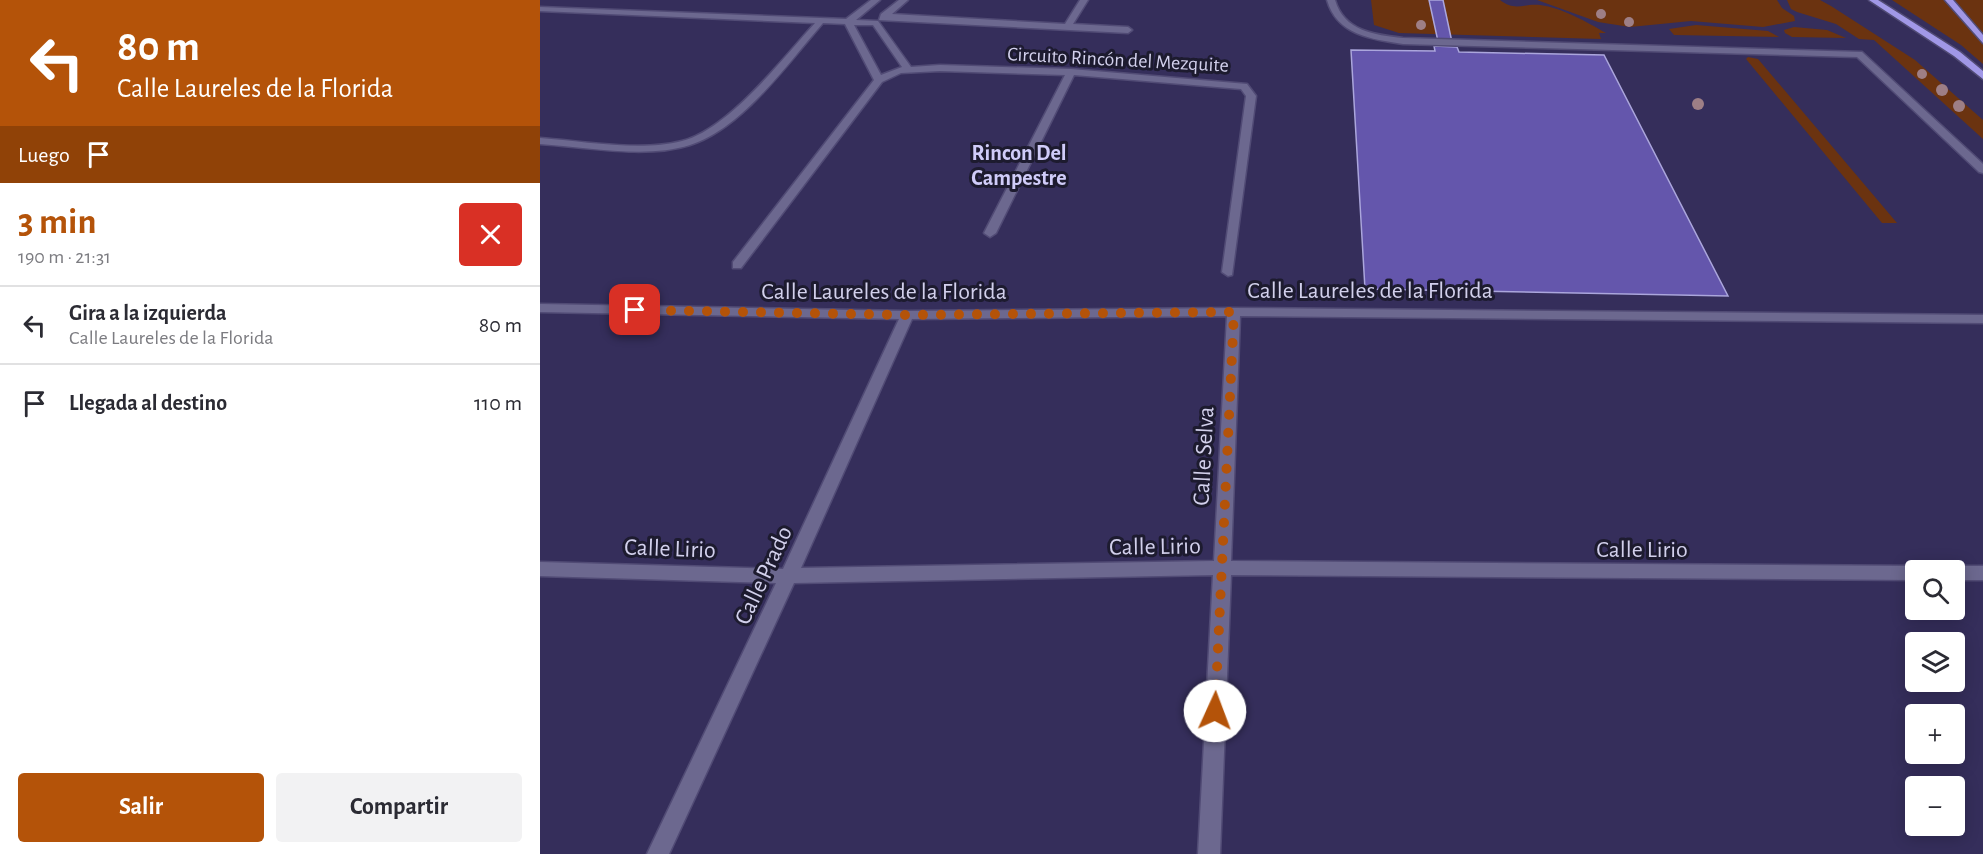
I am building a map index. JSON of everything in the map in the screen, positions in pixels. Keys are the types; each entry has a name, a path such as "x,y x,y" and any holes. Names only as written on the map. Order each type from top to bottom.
{"main road":[{"path":"1873,0 1957,54 1983,76"},
{"path":"1949,0 1983,40"}],"street":[{"path":"848,22 876,0"},
{"path":"540,9 875,23 904,0"},
{"path":"1068,26 1084,0"},
{"path":"1331,0 1333,13 1340,24 1374,36 1403,40 1859,54 1983,170"},
{"path":"884,16 1128,30"},
{"path":"540,141 650,147 684,144 721,126 821,21"},
{"path":"848,22 879,80"},
{"path":"875,23 907,68"},
{"name":"Circuito Rincón del Mezquite","path":"736,265 879,80 890,73 907,68 1071,72 1234,83 1248,89 1251,96 1228,272"},
{"path":"990,233 1071,72"},
{"name":"Calle Laureles de la Florida","path":"540,308 907,315 1234,312 1983,319"},
{"name":"Calle Selva","path":"1209,854 1234,312"},
{"name":"Calle Prado","path":"658,854 789,576 907,315"},
{"name":"Calle Lirio","path":"540,569 789,576 1221,568 1905,573"},
{"path":"1965,573 1983,573"}],"shaded area":[{"path":"1371,0 1500,0 1510,6 1540,5 1566,12 1606,33 1599,33 1601,39 1399,33 1374,25"},
{"path":"1537,0 1777,0 1782,8 1794,16 1795,21 1763,27 1691,21 1630,27 1598,22"},
{"path":"1787,0 1820,0 1915,60 1983,120 1983,139 1874,40 1859,39 1836,24 1797,12 1791,9"},
{"path":"1892,0 1983,0 1983,64 1961,45"},
{"path":"1696,25 1768,31 1779,37 1674,35 1669,29"},
{"path":"1794,27 1827,30 1846,38 1792,37 1785,33 1784,30"},
{"path":"1748,57 1758,59 1897,223 1882,223 1746,59"}],"building":[{"path":"1429,0 1443,0 1453,47 1439,46"},
{"path":"1434,46 1457,47 1459,52 1604,55 1728,296 1365,289 1351,50 1435,51"}],"district":[{"name":"Rincon Del Campestre","path":"1019,164"}],"route":[{"path":"635,310 907,315 1234,312 1215,711"}]}
